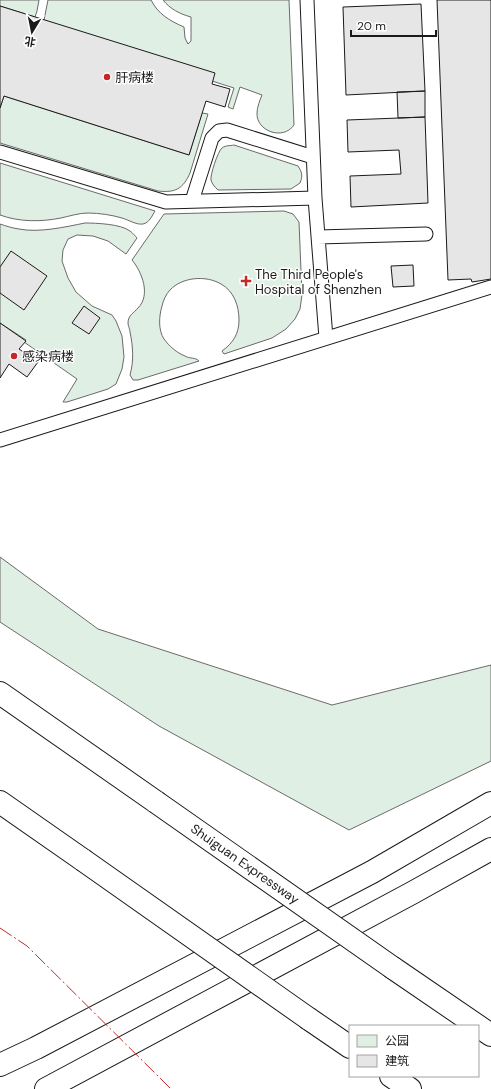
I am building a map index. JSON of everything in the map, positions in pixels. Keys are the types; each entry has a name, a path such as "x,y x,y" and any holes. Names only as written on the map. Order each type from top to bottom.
{"highway":[{"name":"Shuiguan Expressway","path":"0,693 393,968 478,1025"},
{"path":"0,802 349,1046"},
{"path":"0,1065 36,1048 372,872 491,803"},
{"path":"46,1089 412,894 491,849"},
{"path":"392,1077 410,1089"}],"lane":[{"path":"307,0 315,198 326,338"},
{"path":"192,201 212,138 219,131 227,130 313,157"},
{"path":"0,152 166,202 315,198"},
{"path":"318,237 426,234"},
{"path":"0,440 491,287"}],"green space":[{"path":"0,0 39,0 35,17 0,6"},
{"path":"48,0 151,0 157,9 165,16 184,27 185,38 188,44 191,41 191,17 176,11 163,0 289,0 294,125 289,130 283,132 271,132 261,125 258,119 258,106 262,95 240,87 233,109 228,107 234,88 44,20"},
{"path":"4,96 189,155 202,113 208,114 190,173 184,183 178,189 158,191 0,143 0,108"},
{"path":"234,145 298,166 302,174 300,183 291,189 218,190 211,180 218,154 222,148"},
{"path":"0,163 155,211 149,221 143,224 114,216 92,213 38,221 15,219 0,215"},
{"path":"284,211 293,214 299,222 302,295 300,309 295,319 286,329 272,338 224,354 222,351 235,338 239,325 238,309 235,299 226,287 215,281 208,279 194,279 181,282 167,293 161,310 160,327 164,339 173,349 182,355 199,361 138,380 133,380 130,375 133,354 128,320 142,303 144,297 144,284 136,265 132,260 164,214"},
{"path":"85,223 108,224 121,227 130,231 137,238 126,254 108,241 93,236 77,235 68,239 63,250 62,261 68,278 76,292 92,306 112,315 116,321 122,336 124,357 122,369 116,384 108,389 63,402 77,379 24,342 26,340 0,323 0,224 16,229 35,230 52,229"},
{"path":"0,557 98,629 332,705 491,665 491,761 349,830 159,726 0,622"}],"building":[{"path":"437,0 491,0 491,279 472,282 471,279 448,280"},
{"path":"421,4 425,91 346,95 343,7"},
{"name":"肝病楼","path":"0,6 215,73 212,84 230,89 225,107 206,101 189,155 4,96 0,108"},
{"path":"425,91 425,117 398,118 397,92"},
{"path":"425,117 428,203 351,207 350,176 401,174 399,150 348,152 347,120"},
{"path":"11,251 47,276 24,310 0,293 0,267"},
{"path":"413,265 414,286 393,287 391,266"},
{"path":"84,306 100,318 89,334 72,323"},
{"name":"感染病楼","path":"0,323 26,341 19,349 38,362 27,377 9,364 0,378"}],"power":[{"path":"0,928 27,946 171,1089"}],"place":[{"name":"肝病楼","path":"107,77"},
{"name":"The Third People's Hospital of Shenzhen","path":"246,281"},
{"name":"感染病楼","path":"14,356"}]}
